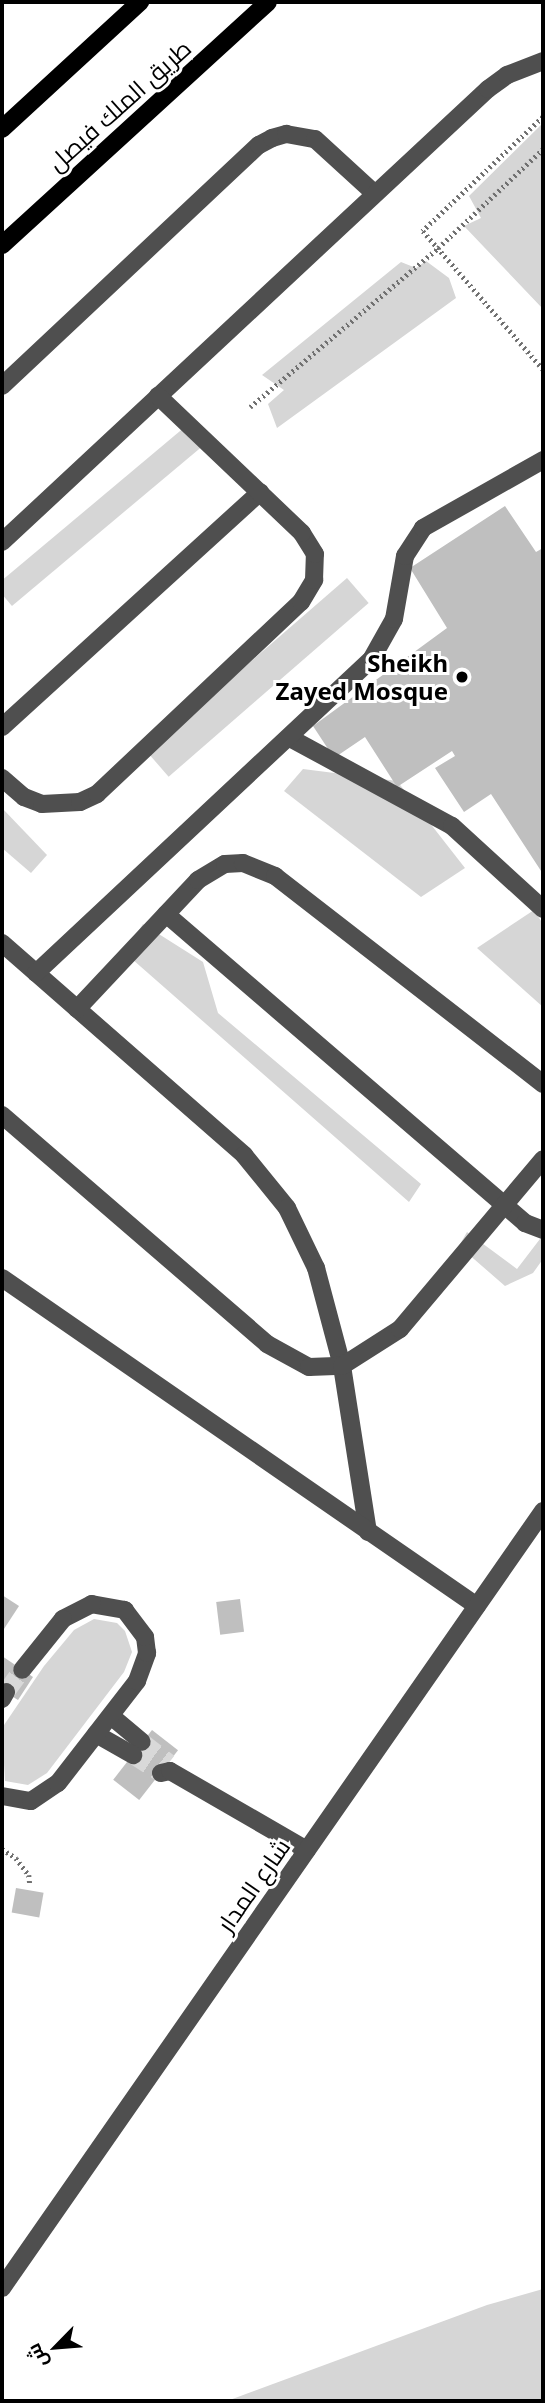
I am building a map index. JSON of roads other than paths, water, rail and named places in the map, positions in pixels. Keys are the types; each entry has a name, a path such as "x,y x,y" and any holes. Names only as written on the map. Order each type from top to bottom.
{"main road":[{"path":"2,129 141,2"},
{"name":"طريق الملك فيصل","path":"2,245 268,2"}],"street":[{"path":"2,542 488,89 507,75 543,61"},
{"path":"2,386 265,141 286,135 316,139 375,194"},
{"path":"2,778 24,797 42,804 80,802 97,794 302,602 314,580 314,554 302,533 158,396"},
{"path":"36,973 371,660 394,619 405,556 423,528 543,460"},
{"path":"2,727 260,492"},
{"path":"290,738 452,826 543,909"},
{"path":"77,1009 210,870 225,864 260,867 543,1084"},
{"path":"166,914 525,1223 543,1230"},
{"path":"2,943 267,1180 303,1237 316,1268 342,1366 368,1532"},
{"path":"2,1115 280,1354 309,1367 342,1366 400,1329 543,1159"},
{"path":"2,1278 477,1606"},
{"name":"شارع المدار","path":"2,2288 543,1511"},
{"path":"2,1796 31,1801 46,1794 137,1681 148,1653 137,1622 125,1610 108,1604 76,1609 22,1670"},
{"path":"96,1734 137,1749 111,1716"},
{"path":"167,1769 307,1850"}],"tunnel":[{"path":"6,1692 22,1670"},
{"path":"142,1742 169,1763"},
{"path":"133,1755 161,1773"}],"place":[{"name":"Sheikh Zayed Mosque","path":"462,677"}]}
